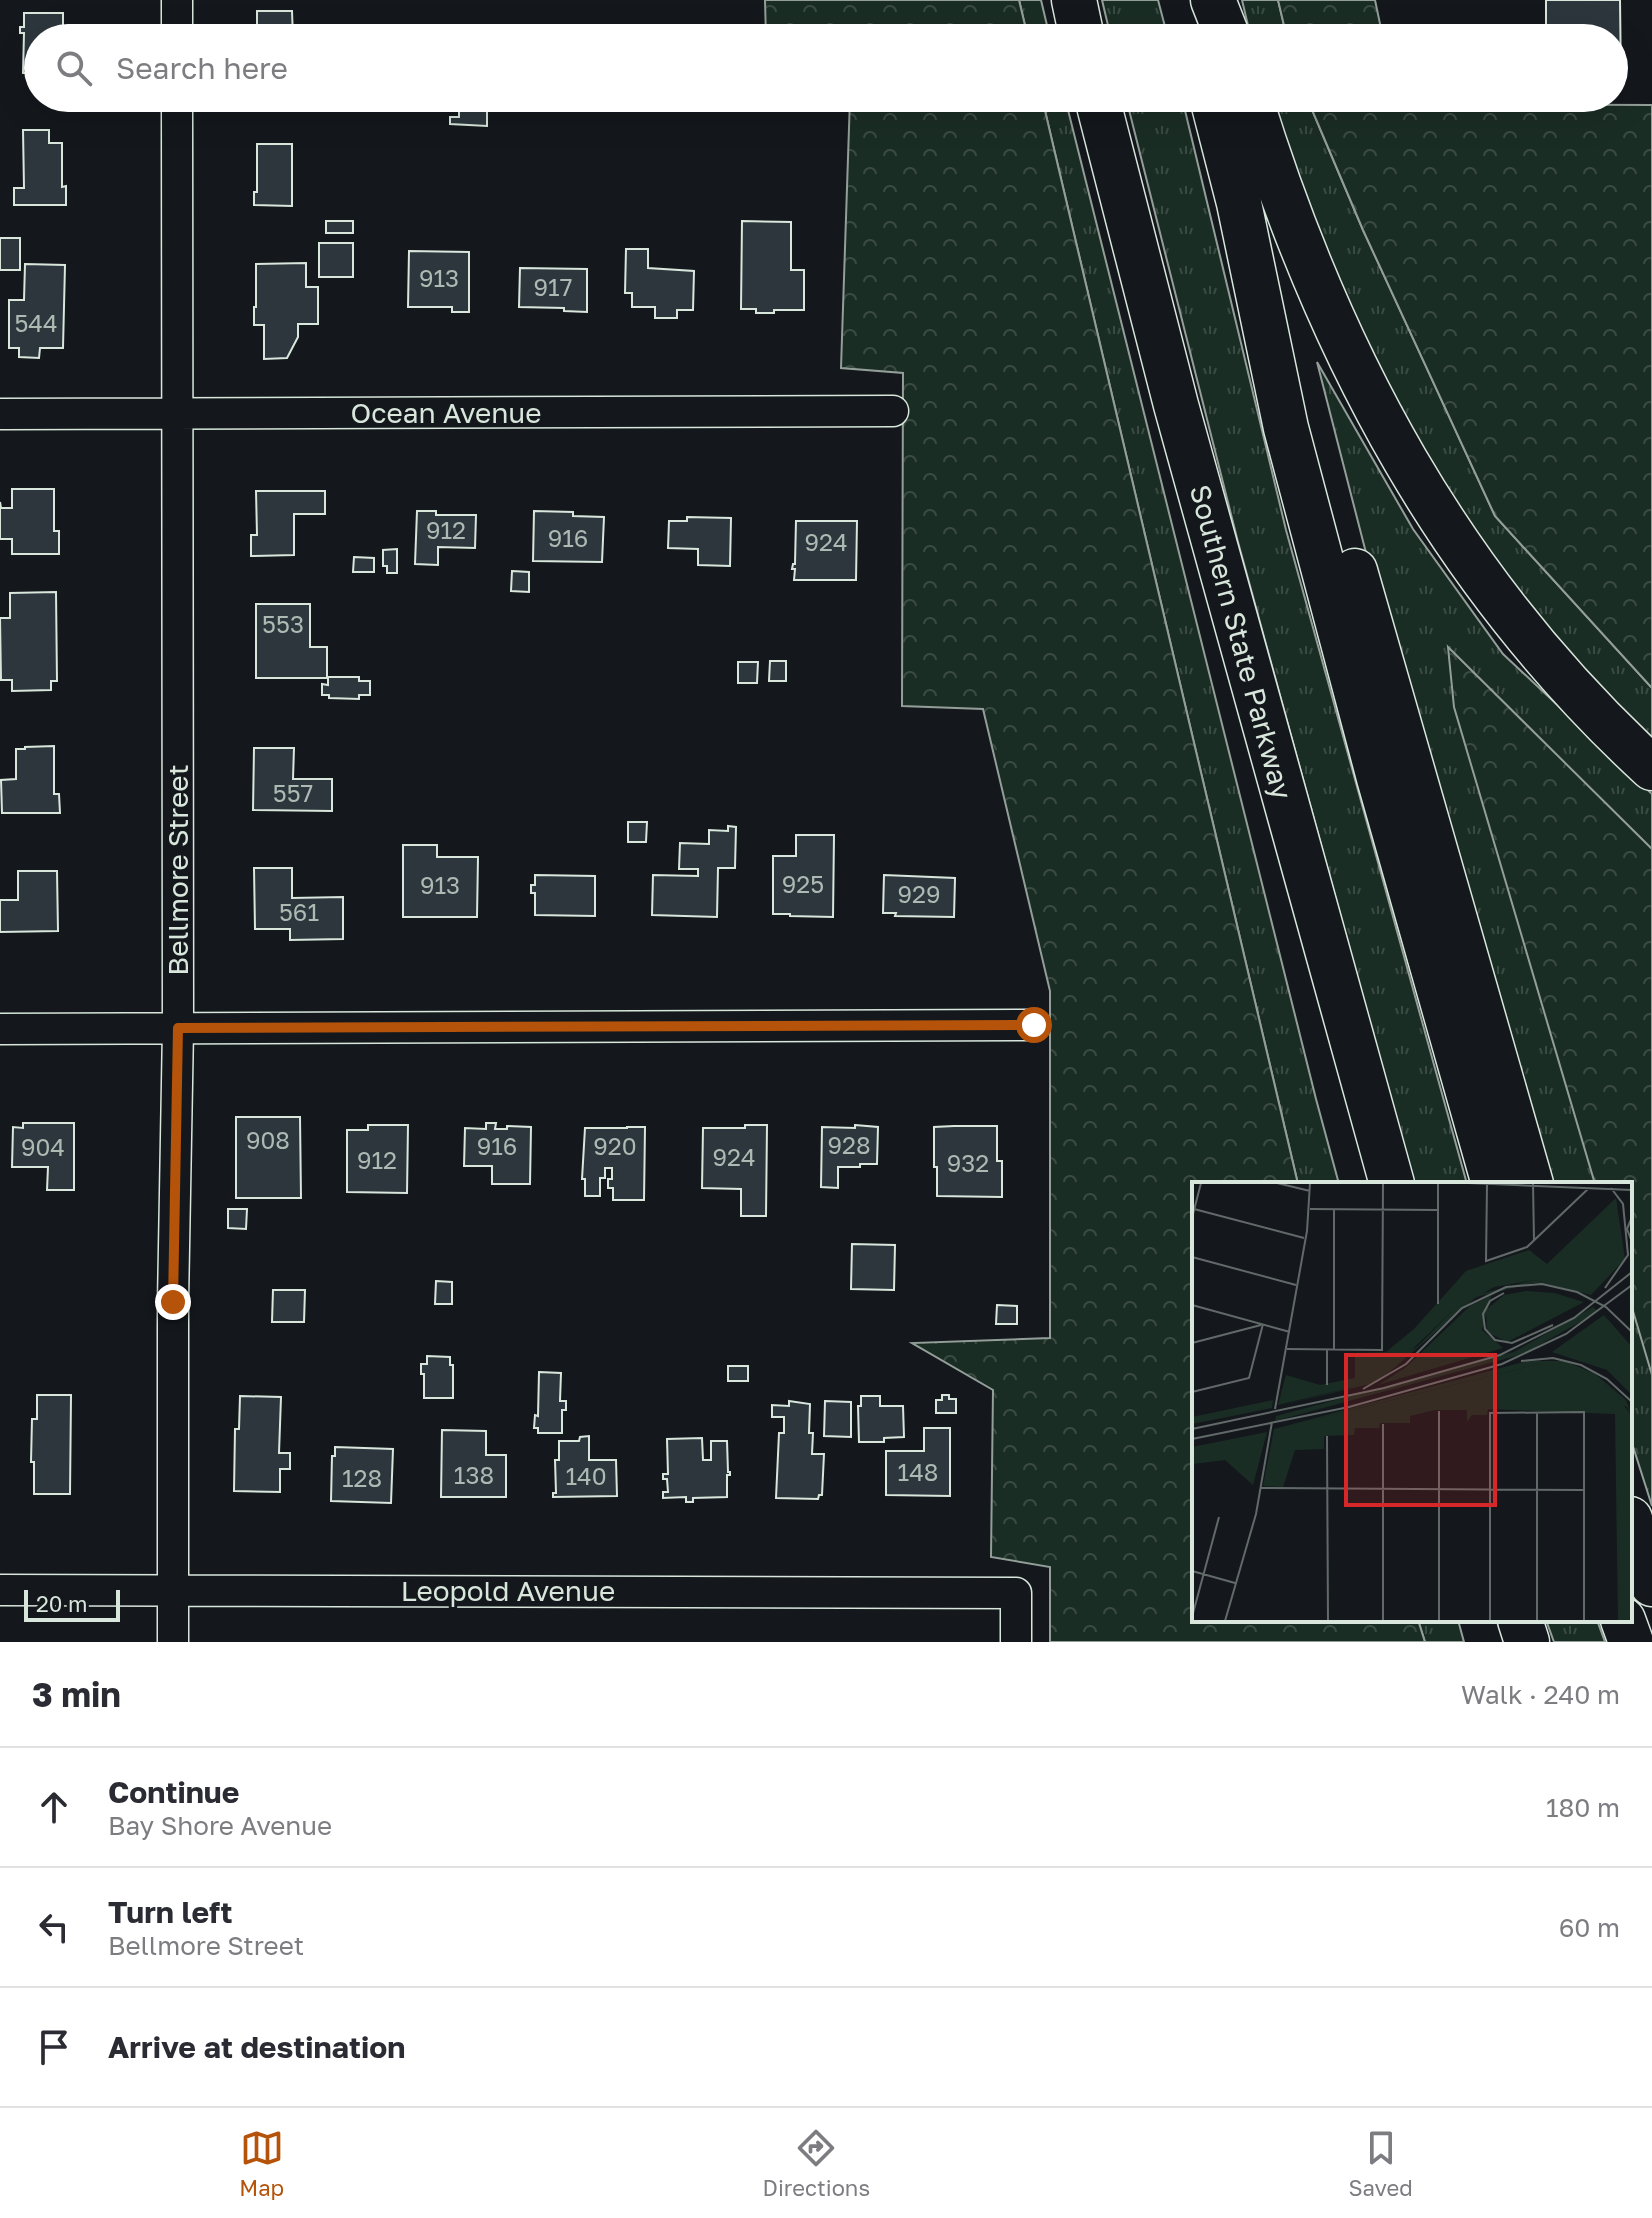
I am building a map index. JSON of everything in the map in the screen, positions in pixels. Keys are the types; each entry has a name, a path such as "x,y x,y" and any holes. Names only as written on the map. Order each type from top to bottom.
{"highway":[{"path":"1074,0 1079,24"},
{"path":"1189,0 1195,24"},
{"path":"1213,0 1222,24"},
{"name":"Southern State Parkway","path":"1101,112 1176,405 1391,1182"},
{"path":"1216,112 1239,203 1286,428 1411,892 1493,1182"},
{"path":"1255,112 1281,194 1323,298 1364,386 1416,482 1481,577 1548,662 1652,768"},
{"path":"1239,203 1312,421 1530,1182"},
{"path":"1632,1525 1652,1584"},
{"path":"1502,1622 1506,1642"},
{"path":"1521,1622 1527,1642"},
{"path":"1624,1622 1631,1642"}],"street":[{"path":"177,0 177,24"},
{"name":"Bellmore Street","path":"173,1642 173,1302 178,1028 177,112"},
{"name":"Ocean Avenue","path":"0,414 893,411"},
{"path":"0,1029 1034,1025"},
{"name":"Leopold Avenue","path":"0,1590 1016,1593 1016,1642"}],"green space":[{"path":"765,0 1019,0 1025,24 766,24"},
{"path":"1019,0 1041,0 1047,24 1025,24"},
{"path":"1102,0 1158,0 1164,24 1108,24"},
{"path":"1242,0 1278,0 1284,24 1248,24"},
{"path":"1278,0 1375,0 1380,24 1284,24"},
{"path":"1628,105 1652,105 1652,688 1495,516 1363,230 1313,112 1628,112"},
{"path":"850,112 1045,112 1298,1182 1192,1182 1192,1622 1419,1622 1425,1642 1050,1642 1050,1567 991,1557 993,1390 912,1343 1050,1338 1050,991 983,709 902,706 903,373 841,368"},
{"path":"1045,112 1069,112 1338,1182 1298,1182"},
{"path":"1130,112 1185,112 1286,530 1466,1182 1413,1182 1238,542"},
{"path":"1270,112 1313,112 1363,230 1495,516 1652,688 1652,754 1508,606 1354,362"},
{"path":"1317,362 1413,529 1503,654 1652,794 1652,1506 1632,1443 1632,1182 1548,1182 1393,658"},
{"path":"1448,647 1652,849 1652,1375 1632,1308 1632,1182 1594,1182 1454,707"},
{"path":"1419,1622 1459,1622 1464,1642 1425,1642"},
{"path":"1547,1622 1598,1622 1605,1642 1554,1642"}],"building":[{"path":"1546,0 1620,0 1620,24 1546,24"},
{"path":"257,11 292,11 292,24 257,24"},
{"path":"24,13 63,13 63,24 24,24"},
{"path":"459,112 487,112 487,126 450,124 450,117 459,117"},
{"path":"23,130 49,130 49,143 62,143 62,187 66,186 66,205 14,205 14,188 24,188"},
{"path":"257,144 292,144 292,206 254,205"},
{"path":"326,221 353,221 353,233 326,233"},
{"path":"742,221 791,222 791,270 804,270 804,310 756,313 756,309 741,309"},
{"path":"0,238 20,238 20,270 0,270"},
{"path":"319,243 353,243 353,277 319,277"},
{"path":"626,249 648,249 648,268 694,271 693,310 677,310 677,318 655,318 655,307 632,307 632,293 625,293"},
{"path":"409,251 469,252 469,312 452,312 452,307 408,307"},
{"path":"306,263 306,287 318,287 318,324 298,324 298,337 287,358 264,359 264,325 254,325 256,264"},
{"path":"25,264 65,265 63,348 40,348 39,358 19,357 19,348 9,348 9,300 24,300"},
{"path":"520,268 587,269 587,312 519,307"},
{"path":"12,489 54,489 54,531 59,531 59,554 12,554 12,539 0,539 0,502 1,508 12,508"},
{"path":"256,491 325,491 325,514 294,514 294,555 251,556 251,535 257,535"},
{"path":"417,511 436,511 436,515 476,515 475,548 438,547 438,565 415,564"},
{"path":"534,511 604,517 602,562 533,561"},
{"path":"687,517 731,518 730,566 698,565 698,549 668,548 669,521 687,521"},
{"path":"796,521 857,521 856,580 794,580"},
{"path":"397,549 397,573 387,573 387,566 383,566 383,550"},
{"path":"354,557 374,558 374,572 353,572"},
{"path":"512,571 529,572 529,592 511,591"},
{"path":"56,592 57,681 51,681 51,690 12,691 12,680 1,680 0,618 10,618 10,593"},
{"path":"256,604 310,604 310,647 327,647 327,678 256,678"},
{"path":"770,661 786,661 786,681 769,681"},
{"path":"738,662 758,662 757,683 738,683"},
{"path":"328,677 359,677 359,681 370,681 370,695 359,695 359,699 322,695 322,684 328,685"},
{"path":"54,746 54,794 59,794 60,813 2,813 1,780 16,779 16,749"},
{"path":"254,748 294,748 293,779 332,779 332,811 253,810"},
{"path":"628,822 647,822 646,842 628,842"},
{"path":"728,826 736,827 735,868 718,868 717,917 652,915 653,875 698,876 698,869 679,869 680,843 709,844 709,830 728,831"},
{"path":"796,835 834,835 833,917 773,914 773,856 796,856"},
{"path":"403,845 437,845 437,857 478,857 477,917 403,917"},
{"path":"254,868 292,868 292,898 343,897 343,939 290,940 290,929 255,929"},
{"path":"18,871 57,871 58,931 0,932 0,900 18,900"},
{"path":"535,875 595,876 595,916 535,915 535,893 531,893 531,885 535,885"},
{"path":"884,875 955,878 954,917 883,913"},
{"path":"236,1117 300,1117 301,1198 236,1198"},
{"path":"23,1123 74,1123 74,1190 47,1190 48,1167 12,1167 13,1127 23,1128"},
{"path":"486,1123 496,1123 495,1129 531,1127 530,1184 492,1184 492,1166 464,1166 465,1128 486,1129"},
{"path":"368,1125 408,1125 407,1193 347,1192 347,1130 368,1130"},
{"path":"745,1125 767,1125 766,1216 741,1216 741,1189 702,1188 703,1128 745,1128"},
{"path":"855,1125 878,1127 877,1164 838,1167 838,1188 821,1187 822,1127 855,1128"},
{"path":"997,1126 997,1161 1002,1161 1002,1197 937,1196 934,1127"},
{"path":"645,1127 644,1200 613,1200 613,1188 608,1188 612,1168 605,1168 605,1178 600,1178 600,1196 585,1196 585,1179 582,1179 585,1128"},
{"path":"228,1209 247,1209 246,1229 228,1228"},
{"path":"852,1244 895,1245 894,1290 851,1289"},
{"path":"436,1281 452,1282 452,1304 435,1304"},
{"path":"273,1290 305,1290 304,1322 272,1322"},
{"path":"997,1305 1017,1306 1017,1324 996,1324"},
{"path":"427,1356 450,1357 450,1365 453,1365 453,1398 424,1398 421,1364 427,1364"},
{"path":"728,1366 748,1366 748,1381 728,1381"},
{"path":"539,1372 561,1373 560,1401 566,1401 566,1410 562,1410 562,1433 538,1433 538,1428 534,1428 535,1415 538,1416"},
{"path":"37,1395 71,1395 70,1494 34,1494 32,1419 37,1419"},
{"path":"942,1395 956,1399 956,1413 936,1413 936,1400 942,1400"},
{"path":"240,1396 281,1397 279,1453 290,1453 290,1469 280,1469 280,1492 234,1491 235,1429 239,1429"},
{"path":"861,1396 880,1396 880,1406 903,1406 904,1437 884,1438 884,1442 859,1442 858,1406 861,1406"},
{"path":"789,1401 810,1404 812,1454 824,1454 822,1495 818,1499 776,1498 779,1433 784,1433 784,1417 772,1417 772,1405 789,1406"},
{"path":"825,1401 851,1402 851,1437 824,1436"},
{"path":"924,1428 950,1428 950,1496 886,1495 886,1451 924,1451"},
{"path":"442,1430 486,1431 486,1455 506,1455 506,1497 441,1497"},
{"path":"589,1436 589,1460 616,1460 617,1496 553,1497 556,1493 555,1460 559,1460 559,1441 579,1441 580,1437"},
{"path":"702,1438 703,1460 711,1460 711,1441 727,1441 730,1475 727,1475 727,1497 693,1498 693,1502 686,1502 686,1497 663,1498 663,1492 668,1492 667,1479 663,1479 663,1474 668,1474 667,1439"},
{"path":"335,1447 393,1449 391,1503 331,1501"}],"route":[{"path":"173,1302 178,1028 1034,1025"}]}
